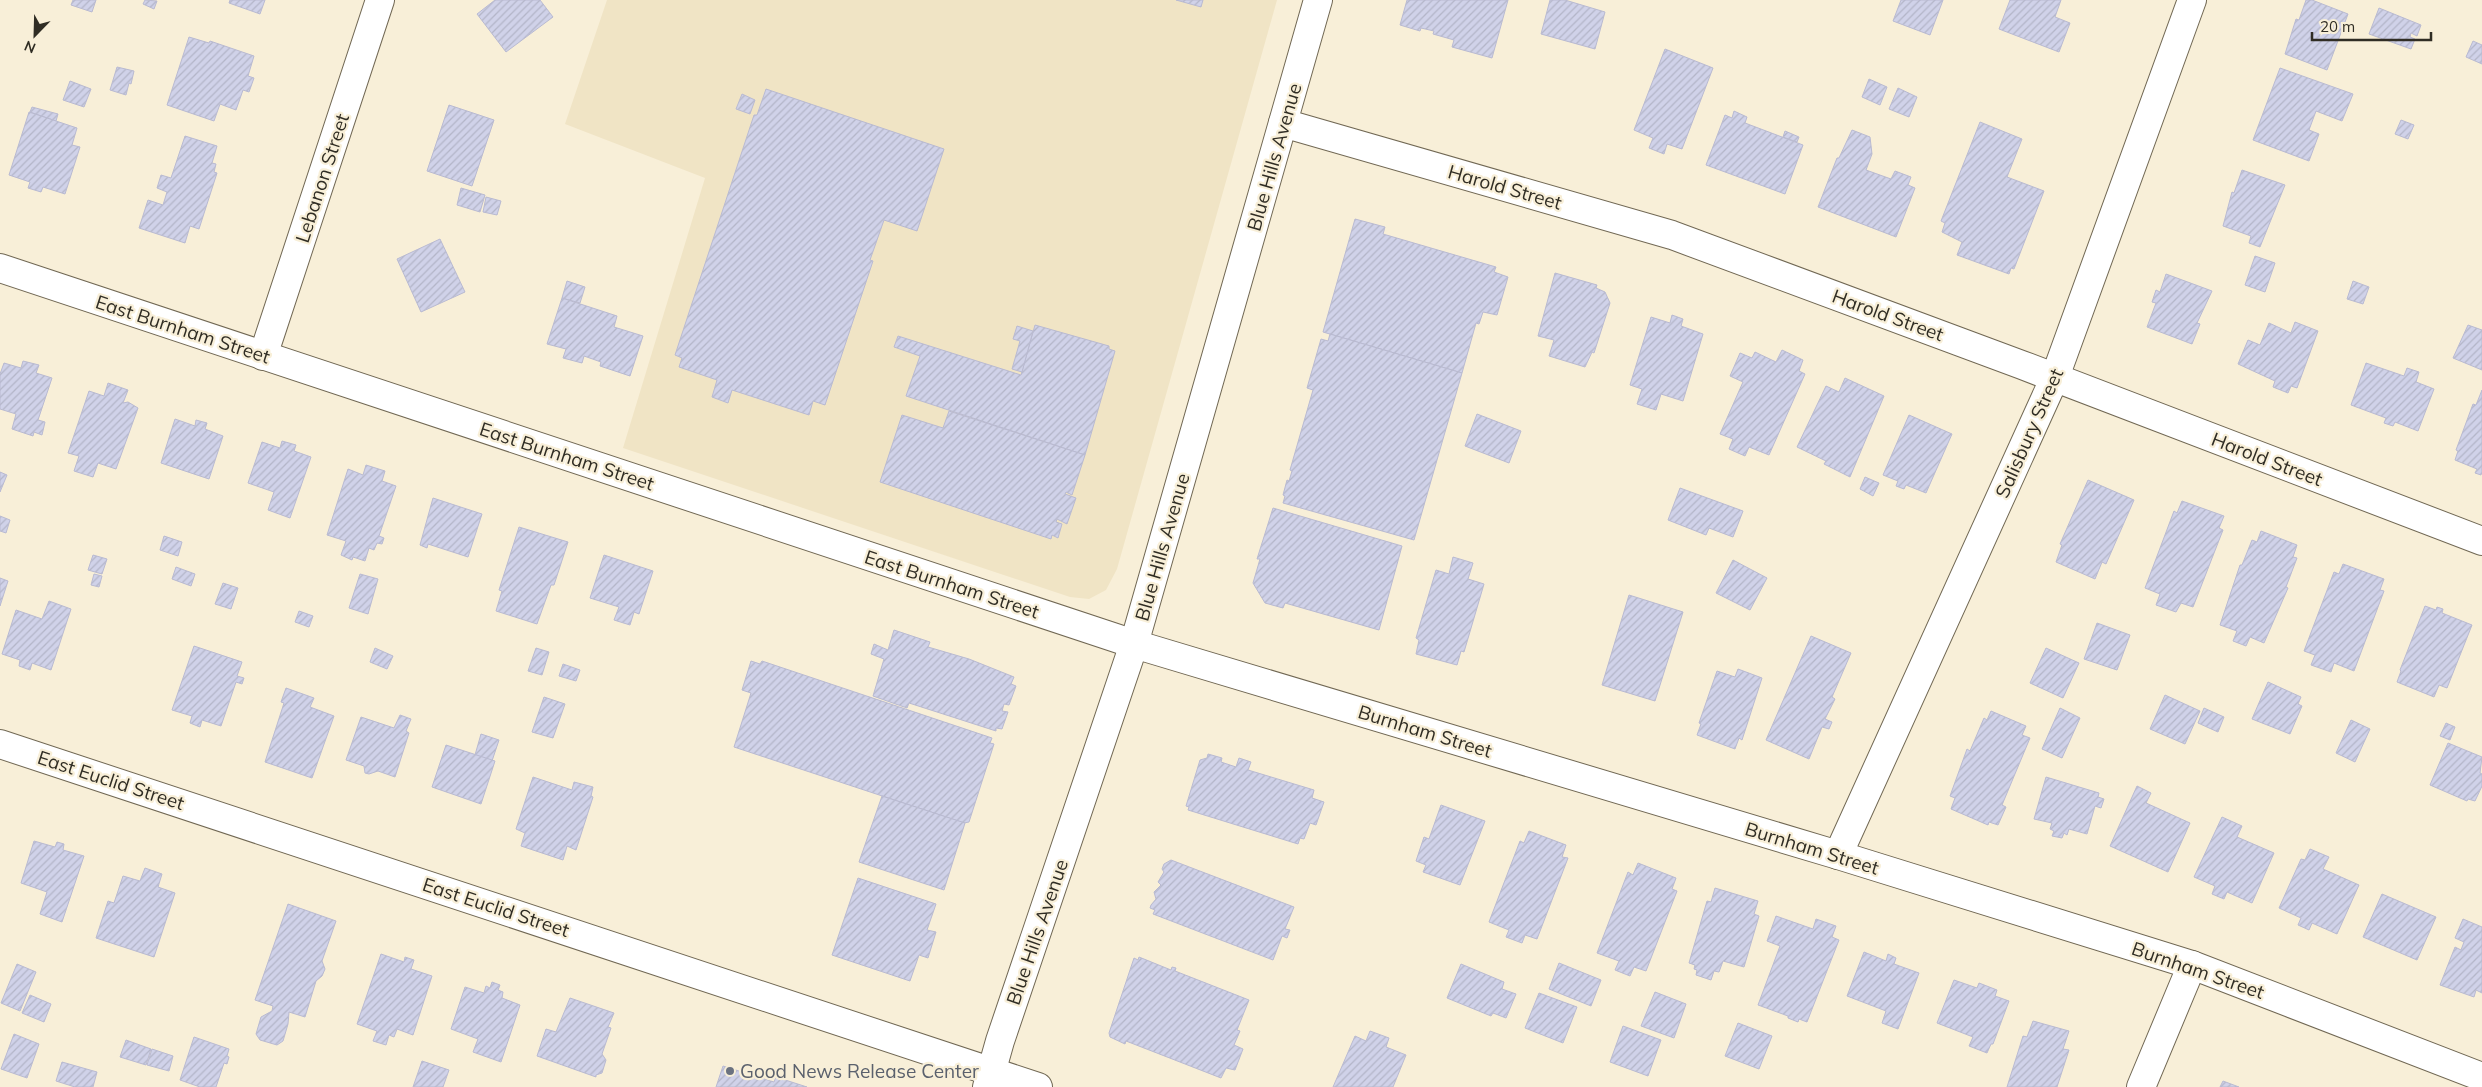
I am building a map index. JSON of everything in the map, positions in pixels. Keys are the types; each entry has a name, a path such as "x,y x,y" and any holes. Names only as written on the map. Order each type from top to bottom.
{"street":[{"name":"Lebanon Street","path":"263,356 380,0"},
{"name":"Blue Hills Avenue","path":"989,1079 1134,644 1318,0"},
{"name":"Salisbury Street","path":"1838,855 2055,377 2192,0"},
{"name":"Harold Street","path":"1283,123 1672,235 2055,377 2482,541"},
{"name":"East Burnham Street","path":"0,268 1134,644"},
{"name":"Burnham Street","path":"1134,644 1838,855 2192,965 2482,1077"},
{"name":"East Euclid Street","path":"0,744 989,1079 1038,1087"},
{"path":"2142,1087 2192,965"}],"shaded area":[{"path":"607,0 1277,0 1117,569 1106,590 1089,599 1070,597 623,448 705,178 565,124"}],"building":[{"path":"73,0 96,0 92,12 71,5"},
{"path":"145,0 157,1 154,9 143,4"},
{"path":"230,0 265,0 260,14 229,3"},
{"path":"495,0 540,0 553,17 506,52 477,14"},
{"path":"1176,0 1203,0 1201,7"},
{"path":"1407,0 1508,0 1492,58 1452,47 1454,40 1433,34 1434,31 1421,28 1420,31 1400,25"},
{"path":"1550,0 1565,0 1605,12 1595,49 1541,34"},
{"path":"1901,0 1943,0 1930,35 1893,21"},
{"path":"2010,0 2061,0 2055,17 2070,23 2059,52 1999,29"},
{"path":"2306,0 2312,0 2348,14 2327,70 2285,54 2296,19 2299,20"},
{"path":"2379,8 2421,25 2417,36 2411,33 2410,37 2415,39 2411,49 2369,34"},
{"path":"189,37 209,43 210,41 254,56 248,76 254,78 249,92 243,90 236,110 220,104 214,121 167,105"},
{"path":"2473,41 2482,45 2482,64 2466,57"},
{"path":"1665,49 1713,68 1682,149 1667,144 1664,154 1649,148 1653,138 1634,130"},
{"path":"117,67 134,71 126,95 110,90"},
{"path":"2280,68 2353,94 2342,121 2316,111 2309,130 2319,134 2309,161 2253,140"},
{"path":"1869,79 1887,87 1880,105 1862,97"},
{"path":"70,81 91,89 84,107 63,100"},
{"path":"1898,88 1917,97 1909,117 1889,109"},
{"path":"766,89 944,149 917,231 884,220 870,260 873,261 825,405 813,401 809,415 732,390 728,403 712,397 717,380 679,367 682,358 675,355 754,115 757,115"},
{"path":"742,94 755,100 750,114 736,109"},
{"path":"449,105 494,120 472,186 427,171"},
{"path":"32,107 58,114 56,121 30,112"},
{"path":"1734,111 1747,117 1745,123 1803,145 1785,194 1706,165 1725,115 1732,118"},
{"path":"29,112 77,128 72,145 80,147 65,194 43,187 41,192 28,188 30,182 9,175"},
{"path":"2401,120 2414,125 2408,139 2395,134"},
{"path":"1980,122 2022,139 2007,177 2044,191 2014,269 2011,268 2009,274 1957,255 1962,242 1942,232 1945,223 1941,221"},
{"path":"1852,130 1870,137 1872,154 1866,170 1891,179 1895,171 1911,177 1908,185 1915,188 1896,237 1818,207 1837,158 1839,158"},
{"path":"1785,131 1799,137 1797,142 1783,137"},
{"path":"185,136 217,146 212,163 216,164 214,172 217,173 199,229 190,226 185,243 139,228 148,200 163,205 167,192 157,188 161,175 171,178"},
{"path":"2242,170 2285,185 2260,247 2249,243 2251,236 2223,226 2232,192 2234,193"},
{"path":"461,188 485,195 480,212 457,205"},
{"path":"486,197 501,201 497,215 483,212"},
{"path":"1355,219 1385,227 1383,234 1496,267 1494,272 1508,277 1497,315 1483,312 1479,324 1476,323 1462,373 1323,332"},
{"path":"440,239 465,292 421,312 397,259"},
{"path":"2255,256 2275,263 2265,292 2245,285"},
{"path":"1555,273 1597,285 1596,288 1605,292 1610,303 1594,353 1592,352 1585,367 1549,356 1554,340 1538,336"},
{"path":"2166,274 2212,291 2197,323 2200,324 2192,344 2147,327 2156,303 2152,302 2156,290 2160,292"},
{"path":"567,281 585,287 580,303 562,298"},
{"path":"2353,281 2369,287 2363,304 2347,299"},
{"path":"562,298 617,316 614,327 643,336 630,376 600,366 601,362 584,356 582,363 563,358 566,349 547,344"},
{"path":"1672,315 1683,319 1681,326 1703,334 1683,401 1661,394 1656,410 1637,404 1642,389 1630,385 1651,317 1670,323"},
{"path":"2295,322 2318,331 2297,388 2291,386 2288,393 2273,387 2275,381 2238,364 2248,340 2260,345 2269,323 2291,333"},
{"path":"1035,325 1109,346 1109,349 1115,351 1085,455 906,396 920,356 894,347 898,336 1021,375"},
{"path":"2468,325 2482,330 2482,370 2453,358"},
{"path":"1017,326 1033,331 1022,372 1012,369 1020,341 1013,339"},
{"path":"1330,334 1462,373 1414,540 1283,503 1285,496 1283,495 1287,480 1289,481 1292,471 1290,470 1313,390 1307,388 1321,339 1328,341"},
{"path":"1782,350 1803,360 1799,371 1805,374 1769,455 1749,447 1745,456 1729,449 1733,439 1720,434 1743,382 1730,376 1740,353 1752,358 1755,352 1776,362"},
{"path":"23,361 39,365 36,373 52,378 38,420 45,422 42,435 34,432 33,436 12,429 16,414 0,409 0,374 4,363 21,368"},
{"path":"2366,363 2404,376 2407,368 2419,372 2416,382 2434,389 2418,431 2395,422 2393,426 2384,423 2386,418 2351,405"},
{"path":"1845,378 1884,396 1850,477 1824,464 1826,461 1797,447 1826,386 1839,392"},
{"path":"108,383 128,390 123,403 128,402 138,408 116,469 98,463 93,477 74,471 79,456 68,453 89,391 104,396"},
{"path":"2482,390 2481,475 2475,473 2477,469 2455,460 2458,451 2456,450 2473,404 2476,405"},
{"path":"949,411 1085,455 1072,495 1066,492 1065,494 1076,498 1067,524 1057,519 1056,522 1062,524 1058,538 1052,535 1051,539 880,482 902,415 943,428"},
{"path":"1477,414 1521,431 1509,463 1465,446"},
{"path":"1909,415 1952,434 1926,493 1906,485 1904,489 1896,486 1898,481 1883,475"},
{"path":"175,419 195,426 196,420 207,423 205,429 223,436 209,479 161,463"},
{"path":"282,441 296,445 294,451 311,457 290,518 268,510 274,492 248,483 262,442 280,448"},
{"path":"366,465 385,471 382,481 396,486 379,536 384,538 382,544 377,543 374,550 369,548 365,561 353,557 352,560 341,555 346,541 327,535 348,469 363,475"},
{"path":"0,472 7,475 0,492"},
{"path":"1865,477 1879,483 1873,496 1860,489"},
{"path":"2088,480 2134,500 2106,564 2102,562 2095,579 2056,562 2062,545 2060,544"},
{"path":"1680,488 1743,511 1733,537 1709,528 1706,535 1668,520"},
{"path":"433,498 482,514 468,557 428,544 427,548 420,545"},
{"path":"2182,501 2224,516 2219,528 2223,530 2193,607 2181,603 2176,612 2156,605 2160,594 2145,588 2174,511 2177,513"},
{"path":"1273,508 1402,546 1379,630 1285,603 1283,608 1265,603 1253,583 1260,559 1257,559"},
{"path":"0,516 10,520 6,533 0,531"},
{"path":"519,527 568,542 554,585 551,585 537,624 496,611 502,591 499,590"},
{"path":"2261,531 2297,545 2293,557 2297,558 2286,587 2288,588 2264,643 2250,637 2246,646 2233,641 2237,631 2220,625 2240,565 2242,565 2252,540 2257,542"},
{"path":"164,536 182,542 178,556 160,550"},
{"path":"93,555 107,559 102,574 88,570"},
{"path":"604,555 653,571 639,614 634,612 630,625 614,620 619,607 590,598"},
{"path":"1453,557 1473,563 1468,579 1484,584 1464,652 1461,651 1457,665 1416,654 1419,640 1416,638 1436,570 1449,574"},
{"path":"1733,560 1767,578 1750,610 1716,593"},
{"path":"2343,564 2384,579 2380,590 2384,591 2354,671 2334,663 2331,672 2311,665 2315,655 2304,651 2334,572 2339,574"},
{"path":"176,567 195,574 191,586 172,579"},
{"path":"94,574 102,576 99,587 91,585"},
{"path":"360,574 378,579 368,614 349,608"},
{"path":"0,578 8,581 0,606"},
{"path":"223,583 238,588 231,609 215,604"},
{"path":"1629,595 1683,612 1655,701 1602,685"},
{"path":"49,601 71,609 51,670 32,663 30,670 19,666 20,660 2,654 16,610 42,619"},
{"path":"2425,606 2436,610 2437,607 2443,609 2442,613 2472,625 2447,688 2439,685 2434,697 2397,682"},
{"path":"299,611 313,616 309,627 295,622"},
{"path":"2097,623 2130,635 2117,670 2084,659"},
{"path":"894,630 930,642 928,647 969,659 1014,677 1011,684 1016,686 1009,705 1004,704 1002,711 1008,712 1002,729 996,728 996,731 909,703 907,708 873,696 884,659 871,654 874,644 888,650"},
{"path":"1811,636 1851,653 1832,697 1835,699 1825,719 1832,722 1829,729 1822,727 1809,759 1766,740"},
{"path":"194,646 242,662 237,676 244,678 242,684 236,682 221,726 202,720 200,727 190,723 192,716 172,710"},
{"path":"375,648 393,656 387,669 370,662"},
{"path":"536,648 549,652 542,675 528,671"},
{"path":"2046,648 2079,663 2063,698 2030,683"},
{"path":"751,661 760,664 762,661 992,738 990,743 994,744 969,822 964,823 734,747 751,693 742,690"},
{"path":"563,664 580,670 576,681 559,676"},
{"path":"1738,669 1762,678 1742,740 1739,738 1735,749 1697,735 1701,724 1699,723 1717,671 1735,677"},
{"path":"2268,682 2301,697 2298,704 2302,706 2290,734 2252,719"},
{"path":"286,688 314,698 310,707 334,716 312,778 265,762 284,703 281,702"},
{"path":"2165,695 2200,711 2185,744 2150,729"},
{"path":"544,697 565,704 553,738 532,732"},
{"path":"2060,708 2080,718 2062,758 2042,749"},
{"path":"2204,708 2224,717 2218,732 2198,723"},
{"path":"1991,711 2026,726 2022,735 2030,738 2002,805 2006,807 1998,825 1989,822 1988,825 1951,809 1955,798 1950,796 1967,749 1970,751 1984,718 1987,720"},
{"path":"400,715 411,719 406,731 409,733 395,777 378,771 369,774 365,773 364,766 346,760 361,717 394,728"},
{"path":"2351,720 2370,729 2355,762 2336,753"},
{"path":"2446,723 2455,727 2450,740 2440,736"},
{"path":"481,734 499,740 492,761 475,755"},
{"path":"2448,743 2482,757 2480,773 2482,774 2482,786 2475,801 2468,799 2467,801 2430,785"},
{"path":"446,745 495,761 481,804 432,787"},
{"path":"1208,754 1222,758 1221,762 1236,767 1239,758 1251,762 1248,770 1314,790 1312,798 1324,802 1316,825 1310,823 1304,839 1300,838 1298,844 1188,810 1189,807 1186,806 1200,760 1207,758"},
{"path":"533,777 572,790 574,782 593,787 591,796 593,797 576,850 567,846 563,860 521,846 525,833 516,829"},
{"path":"2046,777 2099,793 2098,797 2104,799 2101,808 2095,806 2087,834 2069,829 2067,835 2064,833 2062,838 2052,836 2054,831 2050,829 2052,823 2034,819"},
{"path":"2137,786 2151,793 2146,803 2190,823 2168,872 2110,846"},
{"path":"882,796 965,823 944,890 859,862"},
{"path":"1441,805 1485,821 1460,885 1423,872 1426,865 1416,861 1424,837 1429,839"},
{"path":"2222,817 2242,826 2237,837 2274,853 2252,903 2227,892 2224,899 2212,894 2215,886 2194,877"},
{"path":"1529,831 1566,845 1562,857 1568,858 1537,939 1525,935 1522,943 1506,937 1509,930 1489,922 1520,841 1524,843"},
{"path":"34,841 55,847 57,842 64,844 63,850 84,856 62,922 40,914 47,892 21,883"},
{"path":"2310,849 2329,857 2323,869 2359,885 2337,934 2312,923 2309,930 2298,925 2301,918 2279,908 2301,859 2305,860"},
{"path":"1171,860 1294,907 1285,929 1290,930 1287,938 1282,936 1273,960 1153,914 1155,910 1150,908 1156,899 1154,892 1161,885 1158,882 1164,872 1162,869 1164,864"},
{"path":"1638,863 1676,878 1672,889 1677,891 1646,971 1634,967 1630,976 1615,970 1619,961 1597,953 1628,872 1633,875"},
{"path":"145,868 162,874 158,887 175,893 154,957 96,938 108,901 114,903 123,876 140,881"},
{"path":"858,878 936,904 927,930 936,932 928,958 919,955 910,981 832,955"},
{"path":"1715,888 1758,901 1754,914 1759,916 1744,967 1723,961 1719,972 1714,971 1711,980 1696,975 1695,965 1689,963 1707,901 1711,902"},
{"path":"2382,894 2436,917 2417,960 2363,937"},
{"path":"288,904 336,921 322,961 325,969 322,976 316,981 305,1017 289,1012 283,1041 277,1045 260,1040 256,1034 261,1017 272,1011 273,1006 255,1000"},
{"path":"1776,916 1813,929 1816,919 1836,926 1832,937 1839,940 1807,1022 1799,1019 1798,1022 1788,1018 1788,1016 1758,1005 1780,946 1767,941"},
{"path":"2463,919 2482,927 2482,993 2476,990 2474,997 2440,985 2455,947 2461,950 2464,942 2455,938"},
{"path":"1864,952 1886,961 1888,954 1896,958 1894,964 1919,973 1898,1029 1882,1023 1886,1011 1847,996"},
{"path":"381,954 404,962 405,957 414,960 411,969 432,976 413,1035 397,1029 394,1037 389,1035 386,1045 373,1041 377,1031 357,1024"},
{"path":"1139,957 1171,970 1172,967 1176,968 1175,971 1249,1000 1237,1030 1240,1031 1234,1045 1243,1049 1235,1070 1226,1068 1221,1078 1126,1041 1125,1044 1110,1037 1109,1033 1134,958 1138,960"},
{"path":"1559,963 1601,980 1591,1006 1549,989"},
{"path":"17,964 36,972 20,1011 1,1003"},
{"path":"1461,964 1504,982 1502,989 1516,994 1506,1018 1493,1013 1491,1016 1447,998"},
{"path":"1954,980 1977,988 1979,983 1997,990 1995,996 2009,1001 1993,1044 1991,1044 1987,1053 1969,1046 1973,1037 1937,1023"},
{"path":"492,982 500,985 498,990 503,992 502,998 520,1005 501,1062 473,1052 478,1039 451,1029 465,987 484,993 486,986 490,988"},
{"path":"1655,992 1686,1004 1674,1038 1641,1026"},
{"path":"1539,993 1577,1007 1563,1043 1525,1028"},
{"path":"30,995 51,1004 44,1022 22,1013"},
{"path":"570,998 614,1013 608,1027 611,1028 602,1054 606,1060 602,1073 596,1075 596,1077 537,1056 546,1029 556,1032"},
{"path":"2033,1021 2069,1031 2063,1049 2069,1050 2057,1087 2007,1087 2023,1036 2027,1037"},
{"path":"1738,1023 1772,1036 1759,1069 1725,1056"},
{"path":"1623,1026 1661,1040 1648,1076 1610,1062"},
{"path":"1370,1031 1389,1038 1386,1047 1406,1055 1393,1087 1333,1087 1355,1036 1366,1041"},
{"path":"14,1034 39,1044 27,1078 1,1069"},
{"path":"194,1037 229,1049 227,1064 224,1063 216,1087 200,1087 180,1080"},
{"path":"126,1040 151,1049 146,1065 120,1057"},
{"path":"152,1049 173,1056 169,1071 147,1065"},
{"path":"422,1061 449,1070 443,1087 413,1087"},
{"path":"62,1062 97,1072 93,1087 75,1087 56,1081"},
{"name":"Good News Release Center","path":"723,1066 774,1082 776,1077 807,1087 716,1087"},
{"path":"2223,1081 2239,1087 2220,1087"}],"place":[{"name":"Good News Release Center","path":"730,1071"}]}
